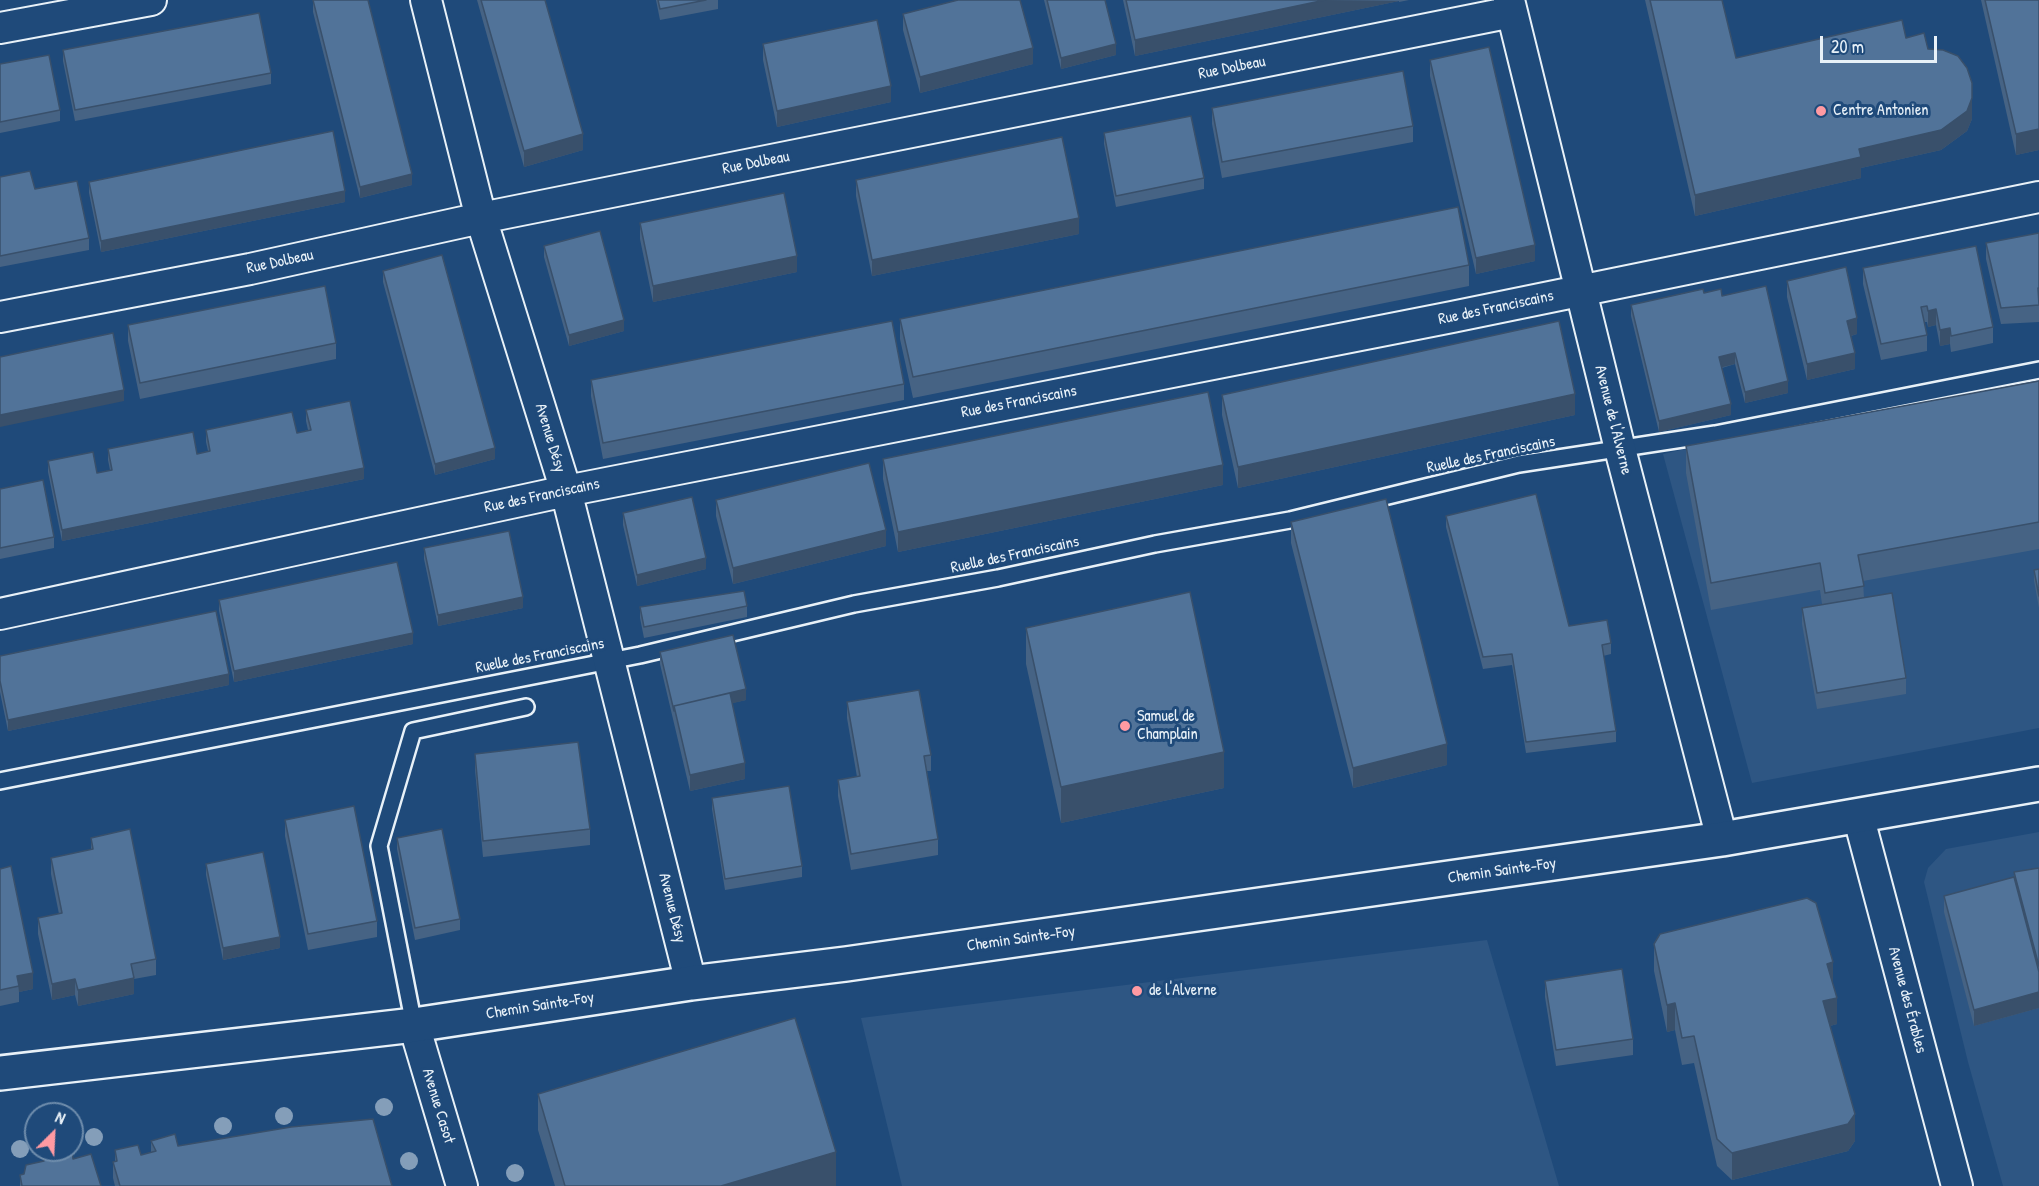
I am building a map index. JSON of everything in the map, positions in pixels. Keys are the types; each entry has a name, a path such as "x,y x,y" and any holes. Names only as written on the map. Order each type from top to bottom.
{"main road":[{"name":"Chemin Sainte-Foy","path":"0,1073 414,1025 691,983 846,964 1722,839 2039,784"}],"street":[{"path":"0,28 151,0"},
{"name":"Avenue Désy","path":"426,0 481,218 566,491 691,983"},
{"name":"Rue Dolbeau","path":"0,317 250,269 481,218 1511,6"},
{"name":"Avenue de l'Alverne","path":"1511,6 1620,449 1722,839"},
{"name":"Rue des Franciscains","path":"0,614 566,491 1452,317 2039,197"},
{"name":"Avenue des Érables","path":"1858,815 1957,1186"},
{"name":"Avenue Casot","path":"414,1025 462,1186"}],"lane":[{"name":"Ruelle des Franciscains","path":"0,781 640,656 854,604 998,578 1155,544 1290,520 1519,464 1716,434 2039,370"},
{"path":"414,1025 379,846 414,731 526,708"}],"shaded area":[{"path":"2039,370 2039,728 1752,783 1663,454"},
{"path":"2039,832 2039,1186 2003,1186 1968,1062 1924,882 1928,868 1946,849"},
{"path":"1487,940 1559,1186 902,1186 861,1018"}],"building":[{"path":"313,0 368,0 412,174 360,187"},
{"path":"481,0 545,0 583,134 524,151"},
{"path":"658,0 706,0 660,9"},
{"path":"958,0 1020,0 1033,48 920,77 903,14"},
{"path":"1047,0 1105,0 1116,44 1061,58"},
{"path":"1126,0 1325,0 1135,40"},
{"name":"Centre Antonien","path":"1650,0 1722,0 1736,58 1902,20 1906,38 1924,33 1928,49 1943,50 1958,56 1967,68 1972,83 1972,98 1967,111 1941,130 1859,149 1861,157 1695,195"},
{"path":"1985,0 2039,0 2039,129 2016,134"},
{"path":"259,13 271,73 75,110 63,50"},
{"path":"877,20 891,86 777,111 763,44"},
{"path":"1489,47 1535,245 1476,258 1430,60"},
{"path":"49,55 60,110 0,122 0,64"},
{"path":"1403,71 1413,126 1222,162 1212,108"},
{"path":"1191,116 1204,178 1116,196 1104,133"},
{"path":"333,131 345,191 101,241 89,182"},
{"path":"1062,137 1079,218 872,260 856,180"},
{"path":"30,171 35,189 77,181 89,238 0,256 0,177"},
{"path":"784,193 797,256 653,286 640,223"},
{"path":"1458,207 1469,265 913,377 900,319"},
{"path":"600,231 624,320 569,335 544,246"},
{"path":"2039,233 2039,305 2001,308 1986,243"},
{"path":"1976,246 1993,327 1951,336 1950,328 1940,330 1936,309 1928,311 1927,306 1921,307 1927,335 1881,344 1863,268"},
{"path":"442,255 495,448 435,464 383,271"},
{"path":"1846,267 1857,318 1847,321 1855,353 1807,364 1787,281"},
{"path":"325,286 336,343 140,383 128,325"},
{"path":"1766,286 1788,381 1745,392 1735,353 1719,357 1731,404 1659,421 1631,305 1703,289 1704,293 1721,289 1722,296"},
{"path":"892,321 904,384 603,443 591,380"},
{"path":"1559,321 1575,394 1238,467 1222,395"},
{"path":"113,333 124,390 0,415 0,357"},
{"path":"2039,381 2039,522 1858,555 1864,586 1825,593 1820,563 1711,583 1686,446"},
{"path":"1208,392 1223,465 898,532 883,459"},
{"path":"350,401 364,468 62,530 48,461 93,452 97,473 112,470 108,449 193,432 197,454 210,451 206,430 292,412 297,433 311,430 306,410"},
{"path":"869,463 886,530 733,568 716,500"},
{"path":"43,480 54,537 0,548 0,489"},
{"path":"1536,494 1569,626 1607,620 1611,643 1602,645 1616,731 1526,742 1512,654 1483,657 1446,516"},
{"path":"692,497 706,558 637,575 623,513"},
{"path":"1386,499 1447,744 1353,768 1291,522"},
{"path":"509,531 523,597 438,615 424,548"},
{"path":"397,562 413,633 234,671 219,600"},
{"path":"2039,569 2039,596 2034,570"},
{"path":"744,591 747,606 644,627 640,607"},
{"name":"Samuel de Champlain","path":"1190,592 1224,752 1061,787 1026,628"},
{"path":"1892,593 1906,678 1817,693 1802,608"},
{"path":"216,611 229,674 8,720 0,681 0,656"},
{"path":"733,635 746,689 674,706 674,711 660,652"},
{"path":"919,690 931,755 924,756 938,839 851,854 838,780 860,776 847,702"},
{"path":"730,693 745,763 690,775 674,706"},
{"path":"578,742 590,829 483,841 475,754"},
{"path":"789,786 802,866 725,879 712,798"},
{"path":"354,806 377,921 308,934 285,820"},
{"path":"130,829 156,959 131,964 134,978 78,990 75,979 52,984 38,918 62,913 51,858 93,849 91,838"},
{"path":"442,829 460,919 415,928 397,838"},
{"path":"263,852 280,937 223,948 206,864"},
{"path":"11,866 33,973 17,976 19,986 0,990 0,869"},
{"path":"2039,868 2039,966 2014,872"},
{"path":"2014,877 2039,972 2039,992 1974,1010 1944,896"},
{"path":"1807,898 1816,903 1833,962 1827,964 1837,998 1823,1001 1855,1114 1848,1124 1732,1153 1717,1139 1694,1036 1682,1038 1675,1003 1667,1005 1654,944 1660,934"},
{"path":"1622,969 1633,1039 1556,1050 1545,981"},
{"path":"795,1018 836,1152 721,1186 565,1186 538,1094"},
{"path":"373,1119 392,1186 120,1186 113,1162 117,1161 115,1150 138,1145 141,1155 156,1151 151,1141 175,1134 178,1146 291,1127"},
{"path":"91,1154 101,1186 22,1186 20,1175 24,1174 26,1165 40,1162 84,1162 84,1156"}],"place":[{"name":"Centre Antonien","path":"1821,111"},
{"name":"Samuel de Champlain","path":"1125,726"},
{"name":"de l'Alverne","path":"1137,991"}]}
